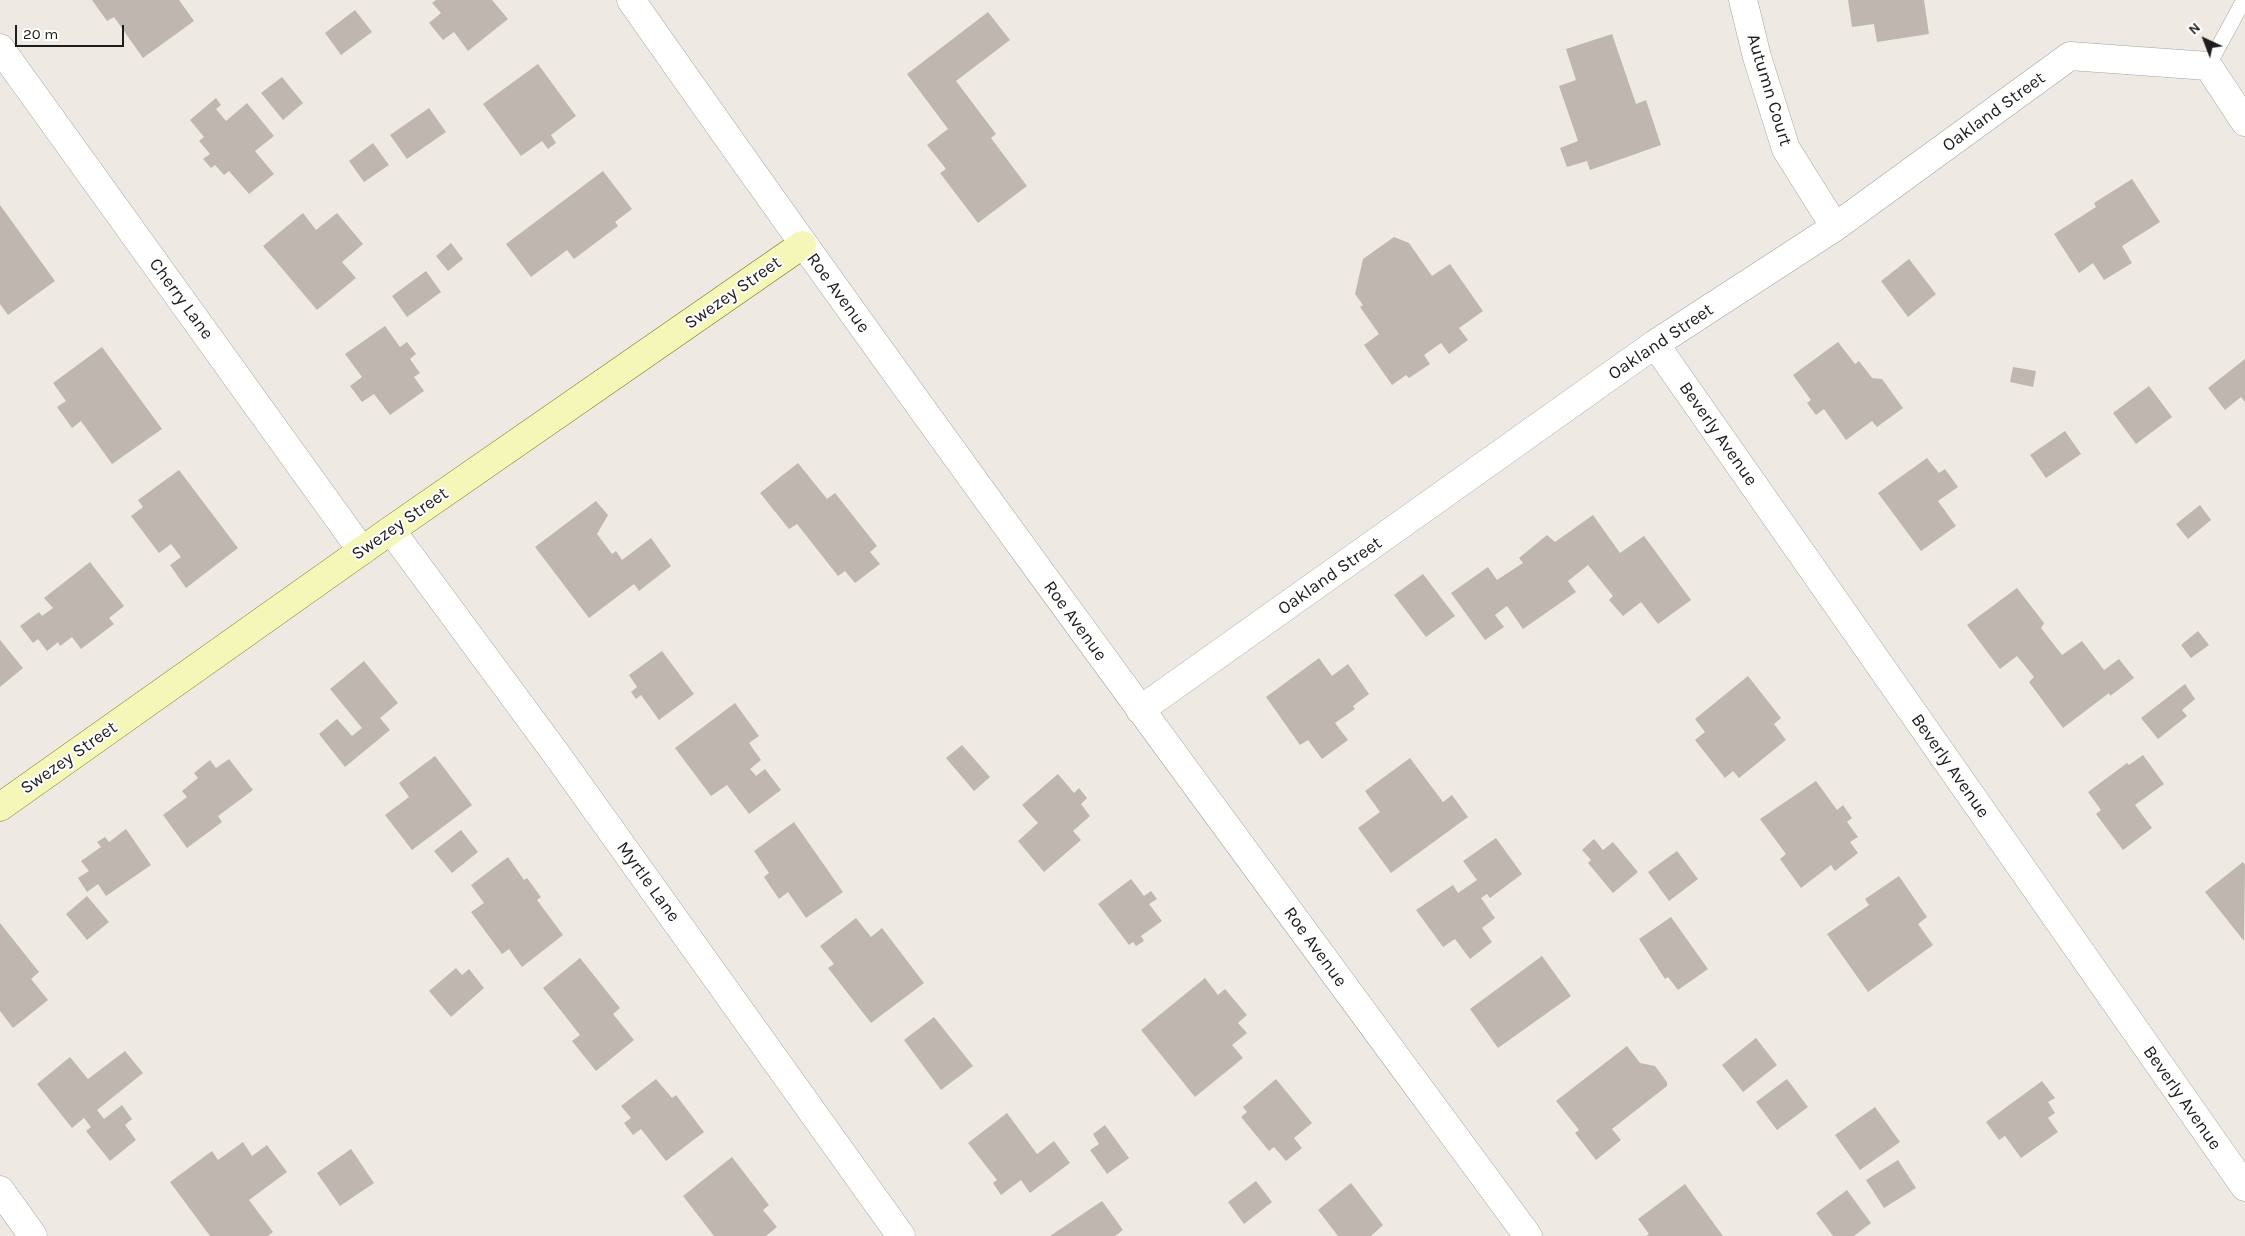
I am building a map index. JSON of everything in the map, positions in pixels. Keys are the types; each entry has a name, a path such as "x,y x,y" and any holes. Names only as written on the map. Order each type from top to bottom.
{"street":[{"name":"Roe Avenue","path":"631,0 802,245 1140,710 1528,1236"},
{"name":"Autumn Court","path":"1744,0 1757,57 1786,150 1835,228"},
{"name":"Cherry Lane","path":"0,48 362,551"},
{"name":"Oakland Street","path":"1140,710 1655,344 1835,228 2070,56 2208,66"},
{"path":"2208,66 2245,122"},
{"name":"Swezey Street","path":"0,807 391,530 802,245"},
{"name":"Beverly Avenue","path":"1655,344 2245,1187"},
{"name":"Myrtle Lane","path":"391,530 557,755 902,1236"},
{"path":"0,1190 34,1236"}],"lane":[{"path":"2208,66 2244,0"}],"building":[{"path":"92,0 179,0 194,21 143,58 114,17 107,21"},
{"path":"436,0 492,0 508,19 468,51 454,32 443,40 429,23 441,13 432,3"},
{"path":"1848,0 1924,0 1929,34 1877,42 1874,24 1852,27"},
{"path":"355,10 372,32 341,55 325,33"},
{"path":"988,12 1010,40 956,81 996,134 991,138 1027,186 978,223 940,173 946,169 927,145 948,129 907,74"},
{"path":"1612,34 1636,104 1646,100 1661,145 1590,170 1587,161 1567,167 1560,148 1578,141 1559,86 1576,80 1566,49"},
{"path":"538,64 576,116 551,135 556,143 548,149 542,141 521,156 483,104"},
{"path":"282,77 303,103 283,120 261,93"},
{"path":"216,98 221,105 216,109 226,121 247,103 274,136 255,151 274,174 249,194 229,171 224,175 215,165 211,168 203,159 210,154 199,141 204,137 190,120"},
{"path":"429,108 446,132 407,159 390,135"},
{"path":"373,143 389,165 364,182 349,161"},
{"path":"603,171 632,209 615,222 618,226 574,259 567,250 531,277 506,244"},
{"path":"2132,179 2160,222 2122,246 2132,263 2104,280 2093,263 2079,273 2054,234 2096,207 2094,203"},
{"path":"0,205 55,281 8,315 0,304"},
{"path":"303,213 316,230 337,213 363,244 342,262 356,278 317,310 263,246"},
{"path":"1394,237 1409,243 1432,276 1450,264 1483,311 1459,328 1468,340 1449,354 1441,343 1424,355 1430,364 1409,378 1406,375 1392,385 1364,345 1379,334 1360,307 1363,305 1355,294 1363,259"},
{"path":"451,243 463,259 448,271 436,256"},
{"path":"1909,259 1936,294 1908,317 1881,281"},
{"path":"426,271 441,292 407,317 392,296"},
{"path":"385,326 400,347 407,342 416,354 410,359 420,373 414,377 424,391 390,415 374,394 362,402 350,386 362,377 345,354"},
{"path":"1838,342 1855,364 1859,361 1872,378 1882,379 1903,408 1877,427 1872,421 1846,440 1824,409 1816,415 1807,403 1811,400 1793,375"},
{"path":"102,347 162,429 112,464 81,421 72,428 57,407 66,401 53,383"},
{"path":"2245,359 2245,402 2241,397 2225,410 2208,388"},
{"path":"2013,367 2036,371 2033,387 2010,382"},
{"path":"2149,386 2172,417 2136,444 2113,413"},
{"path":"2065,431 2081,454 2046,478 2030,455"},
{"path":"1927,458 1939,473 1945,469 1958,487 1938,501 1956,526 1921,551 1878,493"},
{"path":"798,463 827,499 835,493 877,546 870,552 880,564 855,583 845,571 838,576 797,524 789,529 760,493"},
{"path":"179,470 238,548 186,588 170,565 181,557 171,544 159,553 131,516 143,507 138,500"},
{"path":"596,501 608,515 597,534 612,554 616,551 622,560 651,538 671,566 639,591 634,584 589,618 535,547"},
{"path":"2200,505 2211,520 2188,539 2176,524"},
{"path":"1593,515 1620,553 1644,536 1691,600 1658,624 1641,602 1623,616 1609,600 1613,596 1588,565 1568,581 1576,592 1523,629 1507,606 1495,615 1504,627 1485,640 1451,593 1488,567 1497,580 1523,563 1519,558 1547,535 1555,542"},
{"path":"90,562 124,606 109,618 114,624 81,649 72,637 60,646 58,642 47,651 38,639 33,643 20,626 39,612 42,616 53,608 44,598"},
{"path":"1423,574 1455,616 1426,637 1394,595"},
{"path":"2017,588 2044,623 2041,628 2062,655 2082,641 2104,670 2119,659 2134,678 2110,696 2109,693 2063,728 2029,682 2034,677 2017,656 2000,669 1967,625"},
{"path":"2198,631 2209,645 2191,658 2181,645"},
{"path":"0,640 23,668 0,687"},
{"path":"662,651 694,694 659,720 641,695 636,699 631,692 637,687 629,675"},
{"path":"1319,658 1332,676 1348,664 1369,694 1353,706 1355,709 1335,723 1348,740 1322,759 1308,740 1300,745 1266,697"},
{"path":"364,661 398,703 380,718 390,730 345,767 319,734 337,719 352,736 362,728 330,689"},
{"path":"1748,676 1781,718 1774,724 1786,740 1739,778 1733,771 1725,778 1695,740 1705,732 1695,719"},
{"path":"2185,684 2195,699 2182,710 2187,716 2158,739 2141,718"},
{"path":"735,703 759,736 749,743 761,760 750,769 756,776 765,769 781,790 749,814 727,785 711,796 675,748"},
{"path":"962,745 990,777 974,791 946,758"},
{"path":"2143,755 2164,784 2135,805 2152,828 2123,850 2096,814 2101,810 2088,792 2127,763 2129,765"},
{"path":"435,756 472,805 412,850 385,815 409,797 399,783"},
{"path":"1410,758 1443,802 1452,795 1468,817 1391,873 1358,828 1380,812 1365,791"},
{"path":"229,759 253,790 218,816 222,822 187,848 163,815 187,797 182,791 198,778 194,773 210,760 216,768"},
{"path":"1058,774 1074,793 1079,788 1087,798 1081,804 1090,816 1073,831 1081,840 1044,872 1018,841 1038,823 1022,805"},
{"path":"1816,781 1837,810 1843,805 1852,818 1847,822 1858,837 1850,842 1858,853 1835,871 1831,865 1801,888 1780,859 1786,854 1760,819"},
{"path":"794,822 843,892 806,918 788,892 779,899 764,877 769,873 754,851"},
{"path":"126,829 151,865 106,896 98,884 87,892 78,878 89,871 81,861 101,847 97,842 105,837 109,842"},
{"path":"461,830 478,852 452,873 434,851"},
{"path":"1496,838 1522,874 1490,898 1487,894 1481,898 1495,918 1482,928 1492,942 1470,959 1455,939 1443,947 1416,910 1453,885 1458,893 1477,880 1463,861"},
{"path":"1594,839 1603,850 1613,842 1638,872 1613,893 1588,863 1591,860 1582,850"},
{"path":"1677,851 1698,879 1669,901 1648,872"},
{"path":"508,857 524,880 527,878 541,897 537,900 563,935 522,967 509,949 502,954 471,912 484,903 471,885"},
{"path":"2243,862 2245,865 2244,941 2205,892"},
{"path":"1899,876 1927,917 1918,924 1933,945 1868,992 1827,934 1869,905 1865,899"},
{"path":"1131,879 1144,896 1151,891 1157,899 1149,904 1162,921 1141,936 1144,941 1136,946 1133,942 1129,945 1098,904"},
{"path":"87,896 109,922 87,940 66,914"},
{"path":"1671,917 1708,969 1678,990 1668,977 1665,979 1639,939"},
{"path":"856,918 871,937 882,928 924,983 871,1023 828,968 834,964 820,946"},
{"path":"0,923 39,972 31,979 48,1000 13,1028 0,1011"},
{"path":"1542,956 1571,996 1498,1048 1470,1009"},
{"path":"580,958 620,1008 613,1014 634,1040 596,1071 572,1041 580,1035 543,988"},
{"path":"456,968 462,975 469,969 484,988 451,1017 429,991"},
{"path":"1205,978 1218,995 1225,989 1247,1015 1238,1023 1247,1033 1232,1045 1243,1058 1195,1097 1141,1030"},
{"path":"934,1017 973,1066 941,1090 904,1040"},
{"path":"1756,1038 1777,1065 1743,1092 1722,1065"},
{"path":"1627,1046 1640,1063 1655,1066 1667,1082 1667,1086 1612,1129 1621,1140 1596,1160 1575,1133 1579,1130 1556,1101"},
{"path":"125,1051 143,1073 97,1110 104,1119 122,1105 132,1119 125,1125 136,1140 110,1161 86,1131 91,1127 84,1118 72,1128 37,1084 70,1057 88,1079"},
{"path":"656,1079 672,1098 676,1095 704,1132 666,1161 641,1129 633,1135 624,1123 631,1118 621,1106"},
{"path":"1276,1079 1312,1123 1294,1138 1302,1148 1286,1161 1274,1147 1269,1151 1241,1117 1247,1112 1243,1107"},
{"path":"1787,1079 1808,1107 1777,1130 1756,1102"},
{"path":"2042,1081 2055,1098 2048,1102 2055,1113 2048,1118 2058,1132 2021,1158 2005,1136 1999,1140 1986,1122"},
{"path":"1875,1107 1900,1142 1860,1170 1835,1135"},
{"path":"1007,1113 1037,1154 1054,1141 1070,1163 1030,1193 1021,1180 1001,1195 993,1183 997,1180 968,1143"},
{"path":"1105,1125 1129,1158 1107,1174 1090,1150 1099,1144 1093,1134"},
{"path":"243,1142 252,1156 267,1145 287,1172 249,1200 273,1232 268,1236 210,1236 170,1182 212,1151 218,1160"},
{"path":"351,1149 374,1183 340,1206 317,1173"},
{"path":"732,1157 769,1205 763,1210 777,1227 766,1236 714,1236 683,1196"},
{"path":"1898,1160 1916,1188 1884,1208 1866,1180"},
{"path":"1256,1181 1272,1202 1244,1224 1228,1202"},
{"path":"1351,1183 1383,1225 1371,1236 1338,1236 1318,1210"},
{"path":"1685,1184 1723,1236 1646,1236 1649,1234 1638,1219"},
{"path":"1847,1190 1871,1223 1854,1236 1833,1236 1816,1213"},
{"path":"1102,1201 1123,1230 1115,1236 1050,1236"}]}
